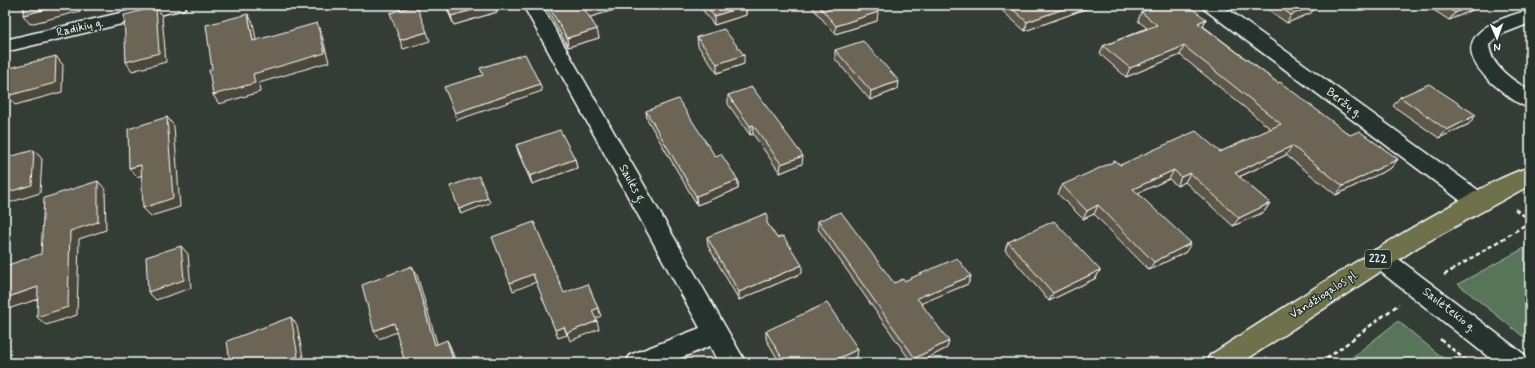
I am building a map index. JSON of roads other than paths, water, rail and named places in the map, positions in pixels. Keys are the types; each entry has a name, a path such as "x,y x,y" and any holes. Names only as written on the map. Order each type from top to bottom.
{"main road":[{"name":"Vandžiogalos pl.","path":"1226,360 1380,258 1477,201 1530,175"}],"street":[{"name":"Radikių g.","path":"5,46 178,5"},
{"name":"Saulės g.","path":"532,5 732,363"},
{"name":"Beržų g.","path":"1210,5 1477,201"},
{"path":"1530,16 1501,27 1484,38 1480,48 1481,56 1500,79 1530,101"},
{"name":"Saulėtekio g.","path":"1380,258 1516,363"},
{"path":"639,363 715,333"}]}
